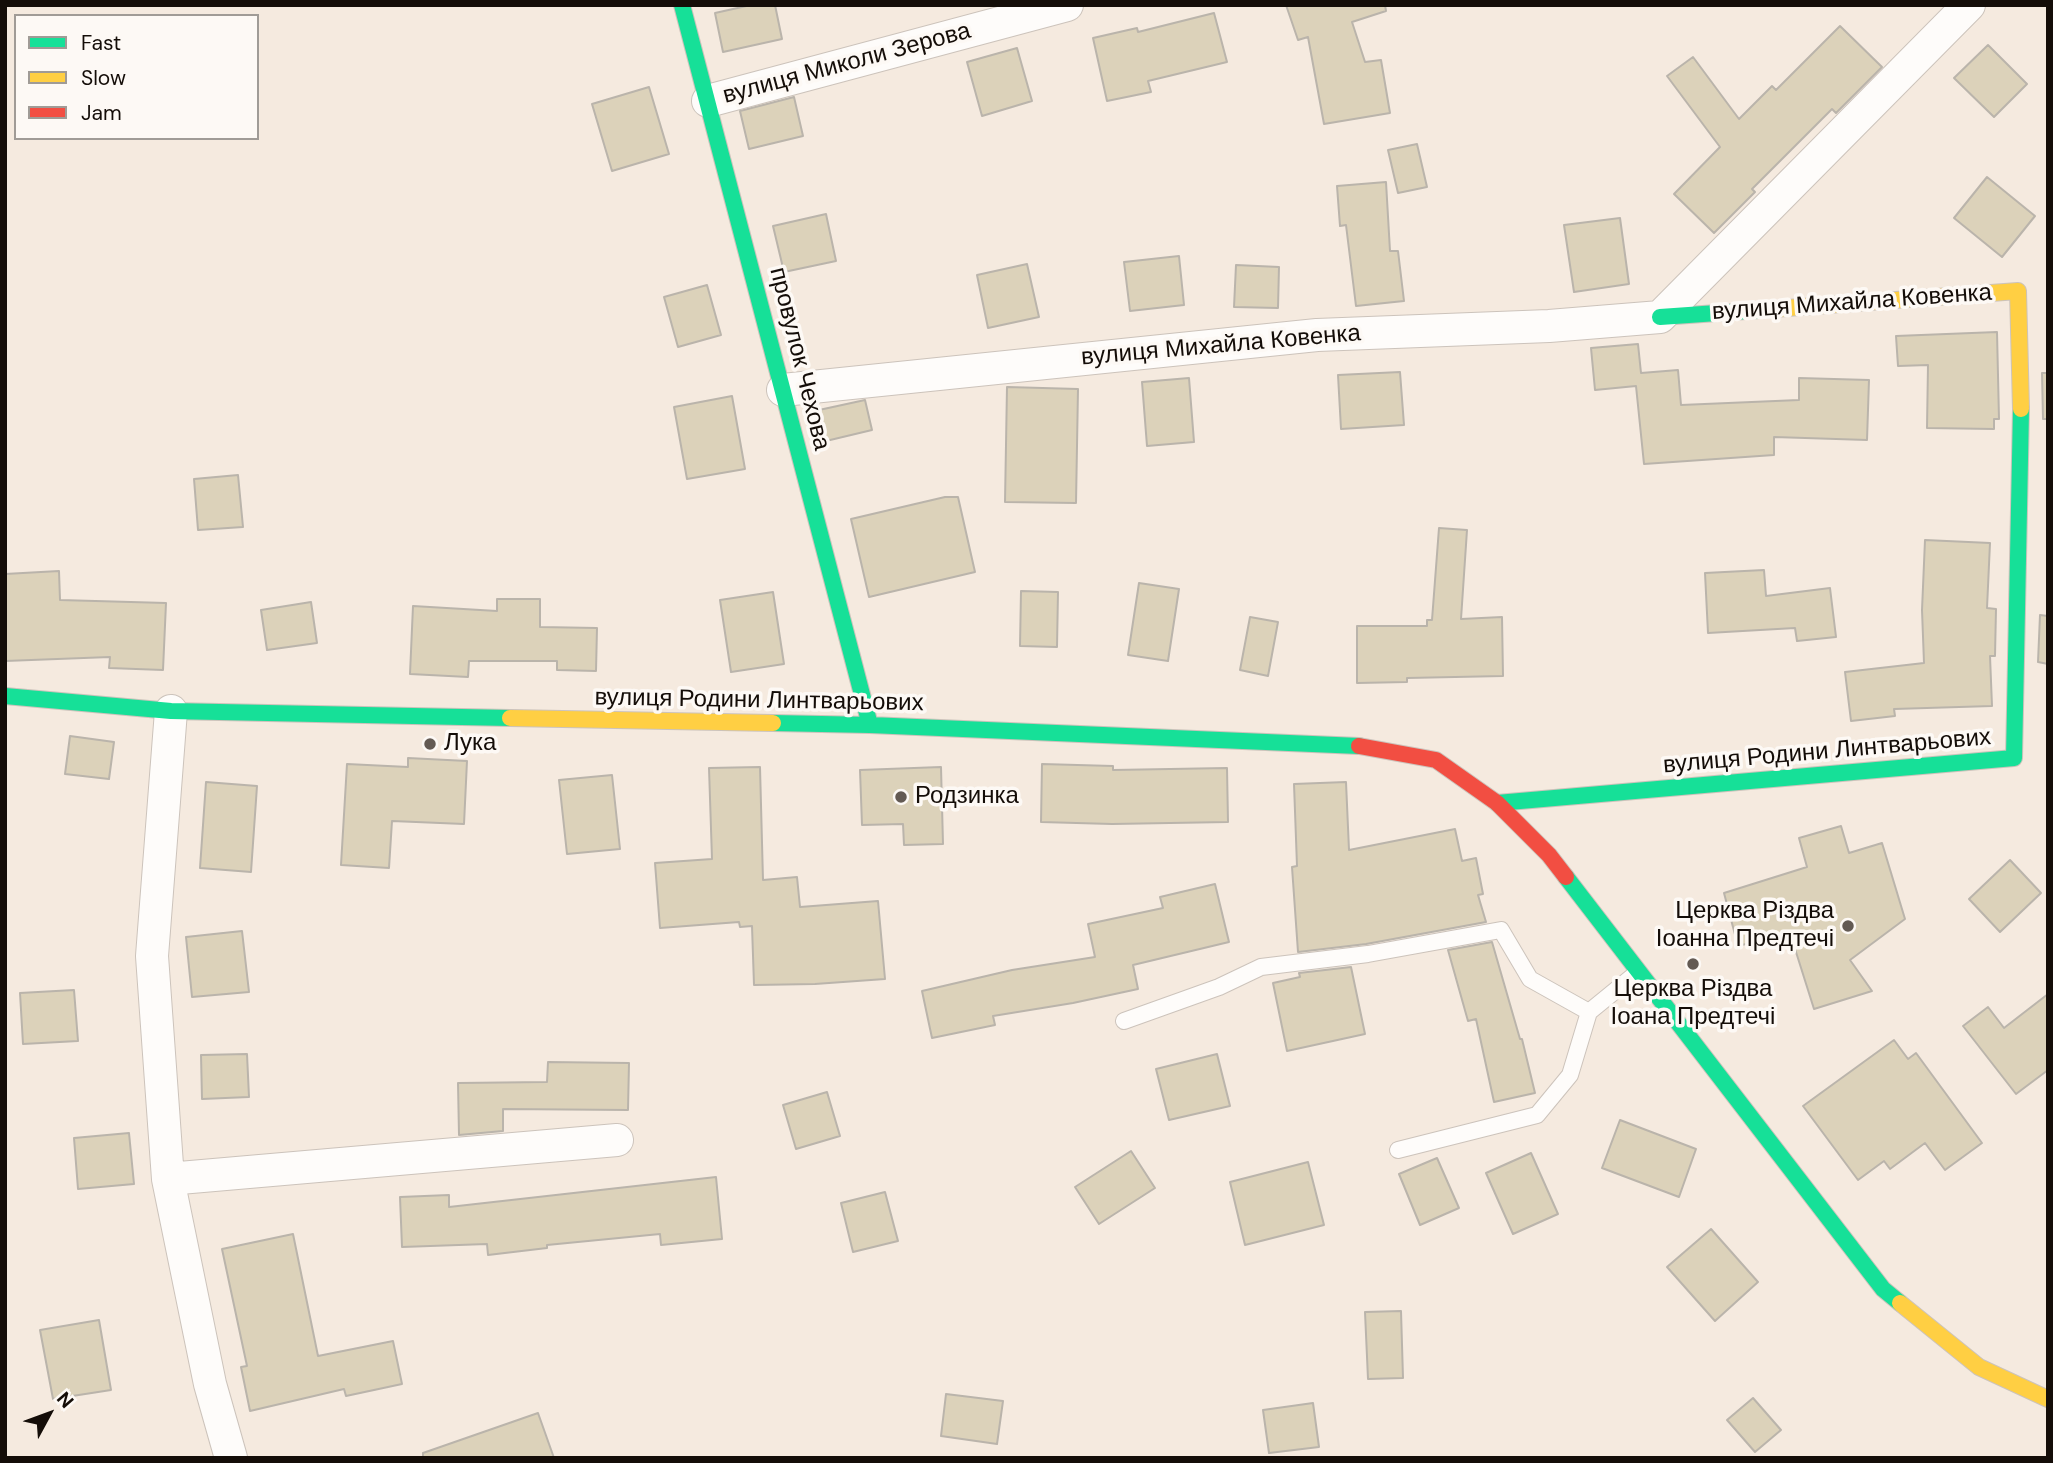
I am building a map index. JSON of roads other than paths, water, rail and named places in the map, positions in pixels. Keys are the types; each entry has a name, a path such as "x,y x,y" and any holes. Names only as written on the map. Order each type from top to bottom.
{"main road":[{"name":"провулок Чехова","path":"682,5 870,725"},
{"name":"вулиця Михайла Ковенка","path":"1660,317 2018,291 2022,443"},
{"name":"вулиця Родини Линтварьових","path":"1497,803 2014,758 2022,443"},
{"name":"вулиця Родини Линтварьових","path":"5,696 171,711 870,725 1364,746 1436,760 1497,803 1549,855 1883,1289 1979,1367 2048,1399"}],"street":[{"name":"вулиця Миколи Зерова","path":"708,101 1067,5"},
{"name":"вулиця Михайла Ковенка","path":"783,390 1317,335 1549,326 1660,317 1969,5"},
{"path":"171,711 152,956 168,1179 211,1384 230,1458"},
{"path":"168,1179 618,1140"}],"lane":[{"path":"1124,1021 1219,987 1261,967 1368,954 1501,930 1530,979 1589,1012"},
{"path":"1398,1150 1538,1115 1570,1075 1589,1012 1638,972"}],"place":[{"name":"Лука","path":"430,744"},
{"name":"Родзинка","path":"901,797"},
{"name":"Церква Різдва Іоанна Предтечі","path":"1848,926"},
{"name":"Церква Різдва Іоана Предтечі","path":"1693,964"}]}
